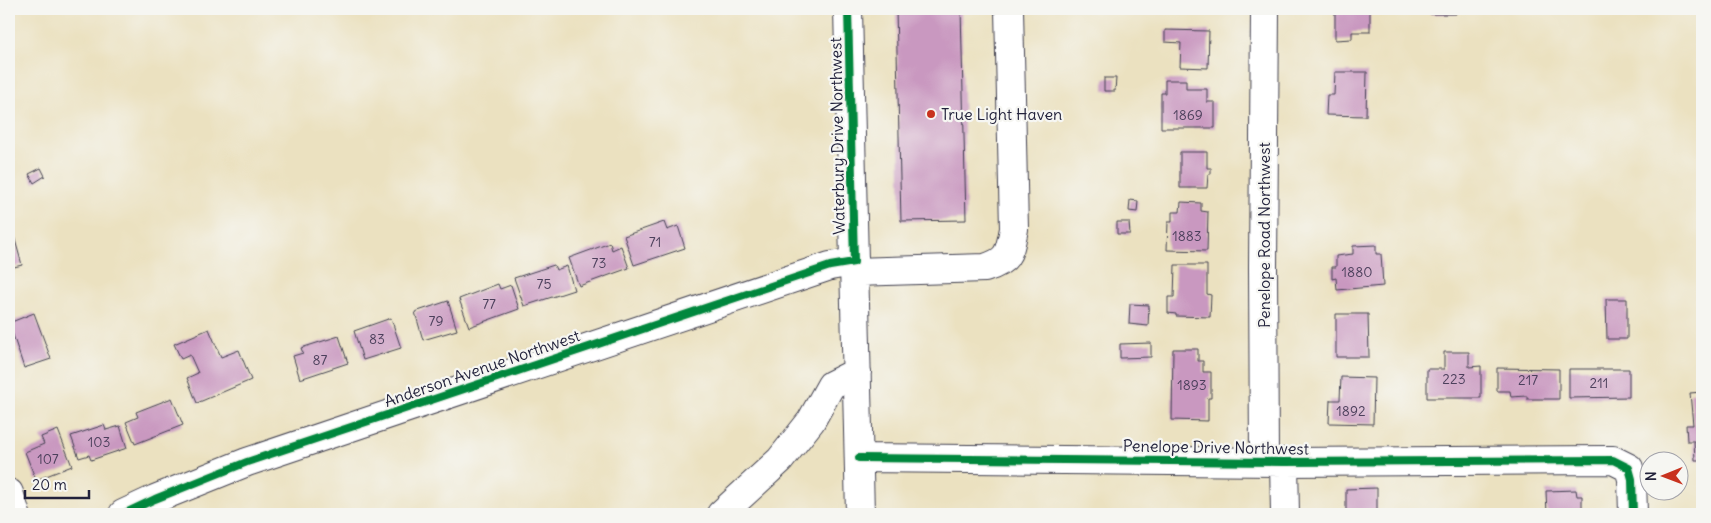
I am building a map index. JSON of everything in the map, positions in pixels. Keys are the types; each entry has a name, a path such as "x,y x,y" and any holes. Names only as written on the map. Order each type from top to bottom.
{"street":[{"name":"Waterbury Drive Northwest","path":"848,9 860,514"},
{"name":"Anderson Avenue Northwest","path":"123,514 247,462 830,266 985,268 1000,264 1009,253 1014,229 1009,9"},
{"name":"Penelope Road Northwest","path":"1265,9 1263,267 1274,462 1286,514"},
{"path":"721,514 780,460 811,421 831,385 857,372"},
{"name":"Penelope Drive Northwest","path":"859,458 1274,462 1613,460 1629,468 1632,479 1633,514"},
{"path":"9,493 16,514"}],"building":[{"name":"True Light Haven","path":"896,9 961,9 966,220 901,221"},
{"path":"1335,9 1370,9 1370,32 1352,32 1352,39 1335,40"},
{"path":"1430,9 1456,9 1456,14 1430,14"},
{"path":"1165,30 1209,31 1208,68 1180,67 1181,43 1165,42"},
{"path":"1335,72 1367,72 1366,116 1326,115 1327,95 1334,95"},
{"path":"1104,78 1116,78 1115,91 1104,91"},
{"path":"1165,80 1186,80 1186,89 1207,89 1207,102 1215,102 1215,128 1161,128 1161,93 1165,93"},
{"path":"1180,152 1207,152 1207,168 1211,168 1211,174 1208,174 1207,188 1180,188"},
{"path":"41,168 45,176 34,183 29,174"},
{"path":"1130,200 1138,201 1137,212 1129,211"},
{"path":"1181,202 1201,203 1201,211 1208,212 1207,251 1167,250 1168,222 1172,222 1172,212 1180,212"},
{"path":"664,222 667,230 678,226 685,248 634,265 624,236"},
{"path":"1117,222 1129,222 1130,234 1117,234"},
{"path":"12,229 22,265 10,268 11,274 9,274 9,230"},
{"path":"610,243 612,250 621,246 629,268 579,286 569,258"},
{"path":"1376,245 1376,254 1381,254 1383,286 1337,290 1336,278 1332,279 1332,267 1336,267 1336,256 1353,254 1353,246"},
{"path":"554,265 556,270 567,266 574,290 524,306 514,278"},
{"path":"1175,265 1207,265 1207,294 1211,295 1210,317 1176,316 1176,314 1168,313 1168,297 1174,297"},
{"path":"498,284 500,289 511,285 519,309 469,327 459,299"},
{"path":"1606,299 1627,299 1627,339 1607,339"},
{"path":"448,301 457,330 423,340 415,312"},
{"path":"1130,304 1149,305 1148,326 1129,324"},
{"path":"34,313 51,359 24,368 9,323"},
{"path":"1336,314 1368,314 1369,357 1336,357"},
{"path":"391,318 401,348 363,360 354,331"},
{"path":"209,329 221,357 239,350 251,380 197,403 187,378 198,373 190,355 181,359 174,344"},
{"path":"339,336 348,363 300,379 293,356 303,353 301,348"},
{"path":"1151,343 1151,357 1120,358 1120,344"},
{"path":"1173,349 1198,349 1198,361 1203,361 1203,372 1211,372 1211,398 1208,398 1208,421 1172,420"},
{"path":"1444,352 1469,352 1469,367 1481,366 1481,398 1427,398 1427,369 1444,369"},
{"path":"1497,368 1559,369 1559,399 1527,399 1527,396 1511,397 1510,391 1497,391"},
{"path":"1569,369 1629,369 1629,397 1569,398"},
{"path":"1341,377 1374,378 1373,424 1329,423 1330,400 1340,400"},
{"path":"1702,392 1702,460 1695,460 1694,441 1687,441 1686,425 1693,425 1690,393"},
{"path":"172,398 183,425 135,444 126,422 138,417 136,412"},
{"path":"104,425 106,430 120,426 127,448 91,460 89,455 79,458 71,436"},
{"path":"58,430 72,466 36,480 25,452 44,444 41,437"},
{"path":"1377,488 1377,514 1346,514 1346,489"},
{"path":"1576,490 1577,496 1582,496 1582,514 1547,514 1546,491"}],"cycle path":[{"path":"123,514 247,462 830,266 854,262 848,9"},
{"path":"859,458 1284,462 1613,460 1629,468 1632,479 1633,514"}],"place":[{"name":"True Light Haven","path":"931,114"}]}
